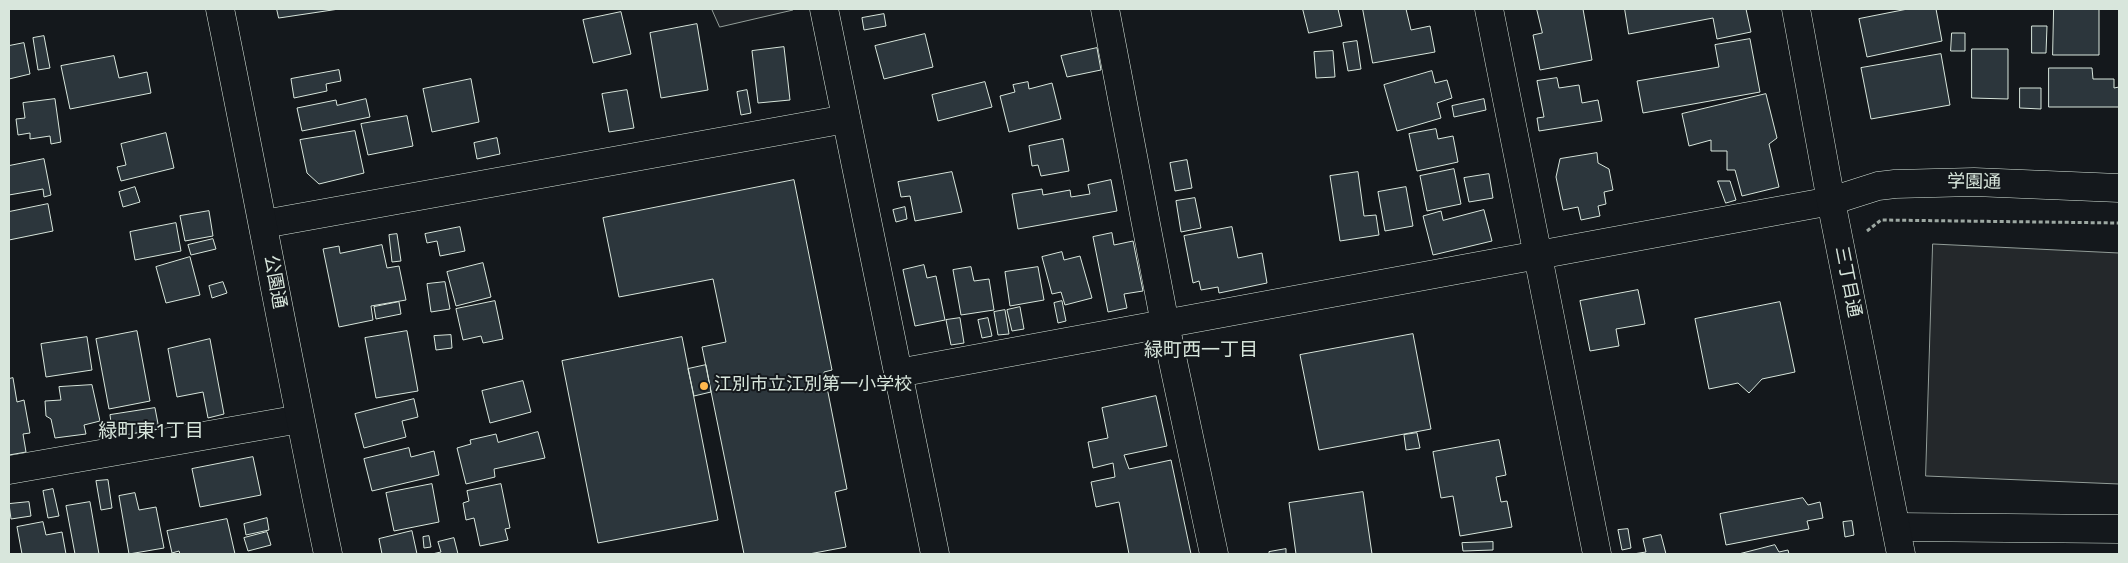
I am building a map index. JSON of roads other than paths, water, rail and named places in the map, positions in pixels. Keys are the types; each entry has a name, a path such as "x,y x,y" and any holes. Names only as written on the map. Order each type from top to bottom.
{"street":[{"name":"公園通","path":"220,9 328,554"},
{"path":"824,9 935,554"},
{"path":"1105,9 1166,324 1214,554"},
{"path":"1489,9 1597,554"},
{"name":"三丁目通","path":"1796,9 1831,201 1901,554"},
{"path":"264,224 846,120"},
{"name":"学園通","path":"898,373 1831,201 1878,186 1974,182 2119,188"},
{"path":"9,470 300,419"},
{"path":"1896,527 2119,529"}],"place":[{"name":"江別市立江別第一小学校","path":"704,386"}],"district":[{"name":"緑町西一丁目","path":"1201,351"},
{"name":"緑町東1丁目","path":"151,432"}]}
